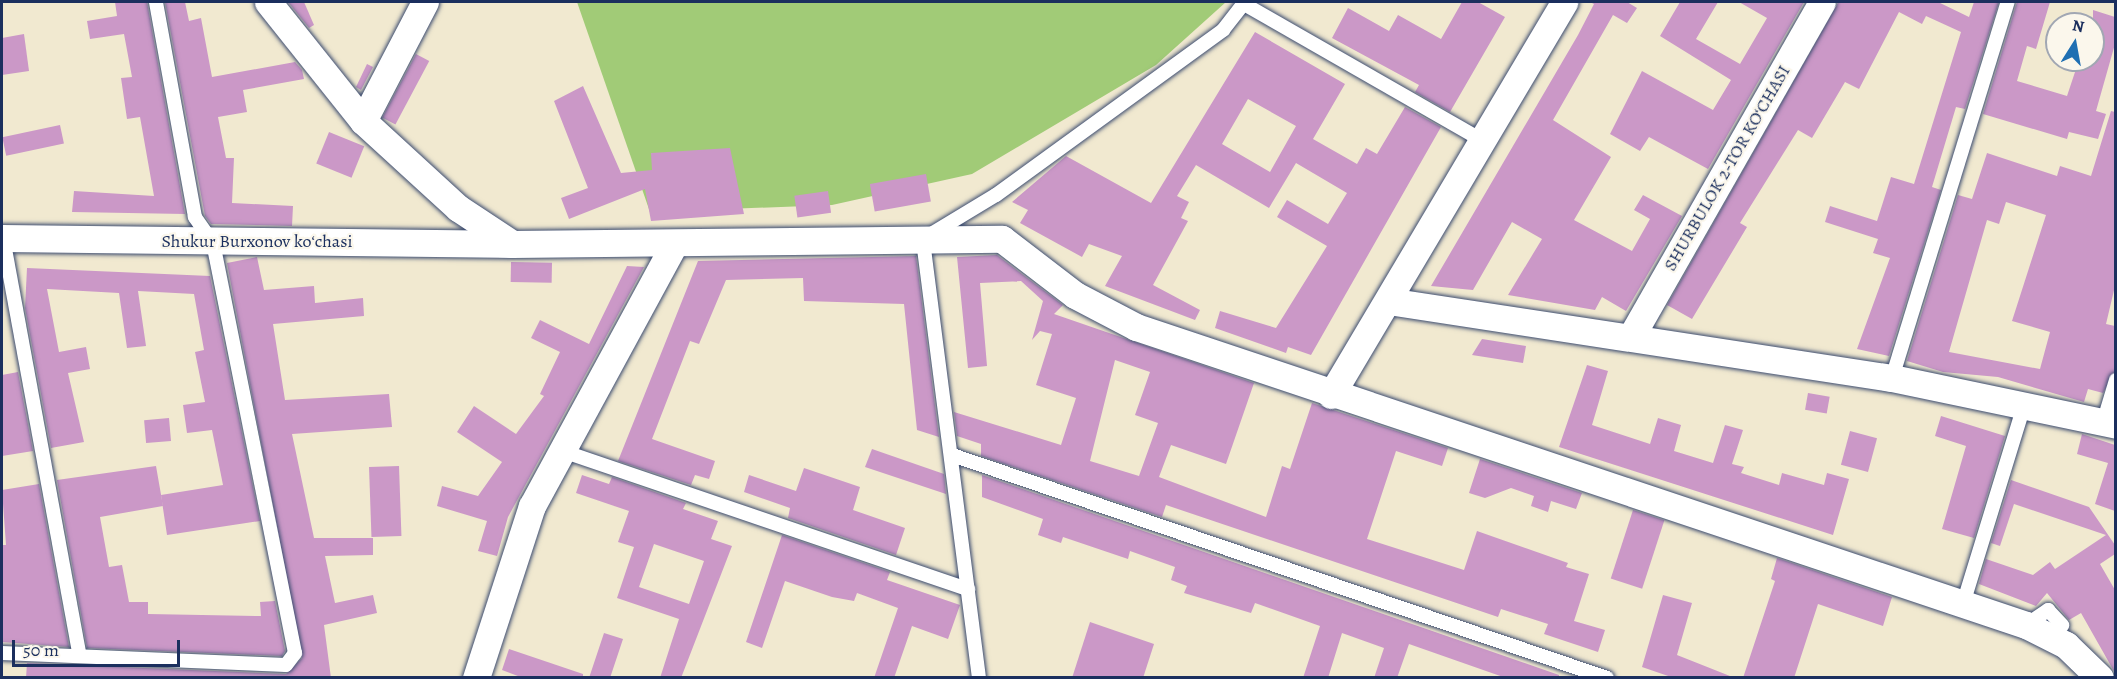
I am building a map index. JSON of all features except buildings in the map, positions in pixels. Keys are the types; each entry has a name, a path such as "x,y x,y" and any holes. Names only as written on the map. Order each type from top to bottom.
{"street":[{"path":"268,2 363,121 458,208 512,244"},
{"path":"363,121 424,2"},
{"path":"1331,395 1564,2"},
{"name":"SHURBULOK 2-TOR KO‘CHASI","path":"1632,335 1822,2"},
{"name":"Shukur Burxonov koʻchasi","path":"2,238 213,243 512,244 1002,239 1075,295 1136,327 1331,395 2026,625 2066,645 2091,663 2100,678"},
{"path":"476,678 532,506 565,452 674,244"},
{"path":"1388,300 1632,335 1892,378 2109,424"}],"lane":[{"path":"2,653 79,653 293,661 213,243 195,217 156,2"},
{"path":"1892,378 2008,2"},
{"path":"979,678 923,239 996,195 1223,30 1244,3 1483,141"},
{"path":"2,238 79,653"},
{"path":"2109,424 2115,380"},
{"path":"1963,604 2024,406"},
{"path":"565,452 968,589"},
{"path":"952,454 1607,678"},
{"path":"2026,625 2048,610 2062,625"}],"green space":[{"path":"577,2 1226,2 1156,65 972,174 832,205 650,212"}]}
